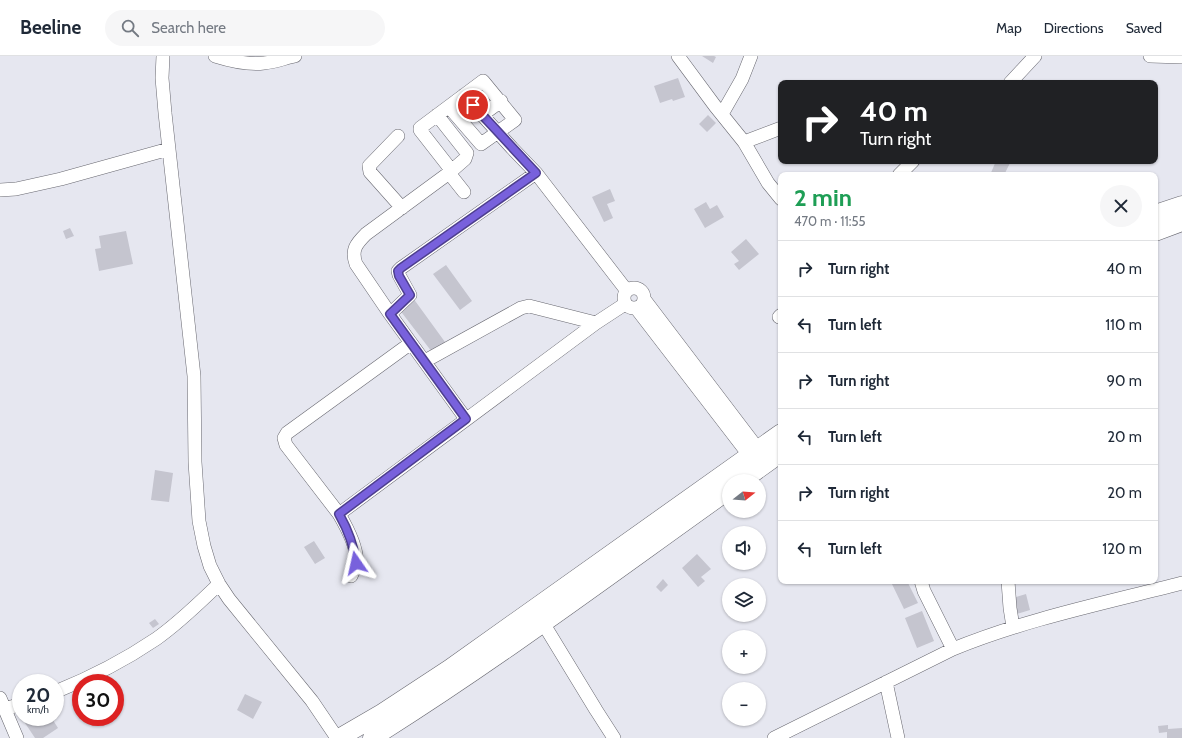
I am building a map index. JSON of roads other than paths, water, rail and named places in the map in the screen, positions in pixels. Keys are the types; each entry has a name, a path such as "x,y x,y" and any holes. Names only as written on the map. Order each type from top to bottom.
{"highway":[{"path":"1158,213 1182,205"},
{"path":"1158,231 1182,222"},
{"path":"338,738 382,714 449,669 778,435"},
{"path":"752,474 778,455"},
{"path":"372,738 418,709 543,623 722,495"}],"street":[{"path":"163,56 162,78 194,376 195,462 199,521 204,546 210,566 229,599 312,701 338,738"},
{"path":"215,56 229,60 256,63 265,63 295,56"},
{"path":"678,56 744,142 768,183 778,195"},
{"path":"722,114 742,79 751,56"},
{"path":"1013,80 1035,56"},
{"path":"1150,56 1182,57"},
{"path":"450,107 481,144 515,120 483,80 450,107 420,128 464,192"},
{"path":"464,96 536,173 627,291"},
{"path":"482,115 501,101"},
{"path":"437,115 467,153 467,156 450,172 361,239 355,246 353,255 356,264 390,314 466,419"},
{"path":"454,136 466,127"},
{"path":"744,142 778,129"},
{"path":"398,136 369,166 369,169 402,208"},
{"path":"0,190 16,189 54,180 169,149"},
{"path":"902,172 910,164"},
{"path":"390,314 410,295 399,276 398,271 401,268 536,173"},
{"path":"339,514 596,323 635,304 643,293 638,289 632,288 627,291 624,297 635,304 754,452"},
{"path":"425,361 521,308 529,306 596,323"},
{"path":"351,576 356,563 355,552 346,526 339,514 286,445 284,438 287,433 411,343"},
{"path":"64,688 123,659 156,638 185,615 219,584"},
{"path":"922,584 932,609 953,649"},
{"path":"1008,584 1013,627"},
{"path":"774,738 953,649 1013,627 1182,584"},
{"path":"543,623 614,738"},
{"path":"886,682 898,738"},
{"path":"2,704 17,738"}]}
